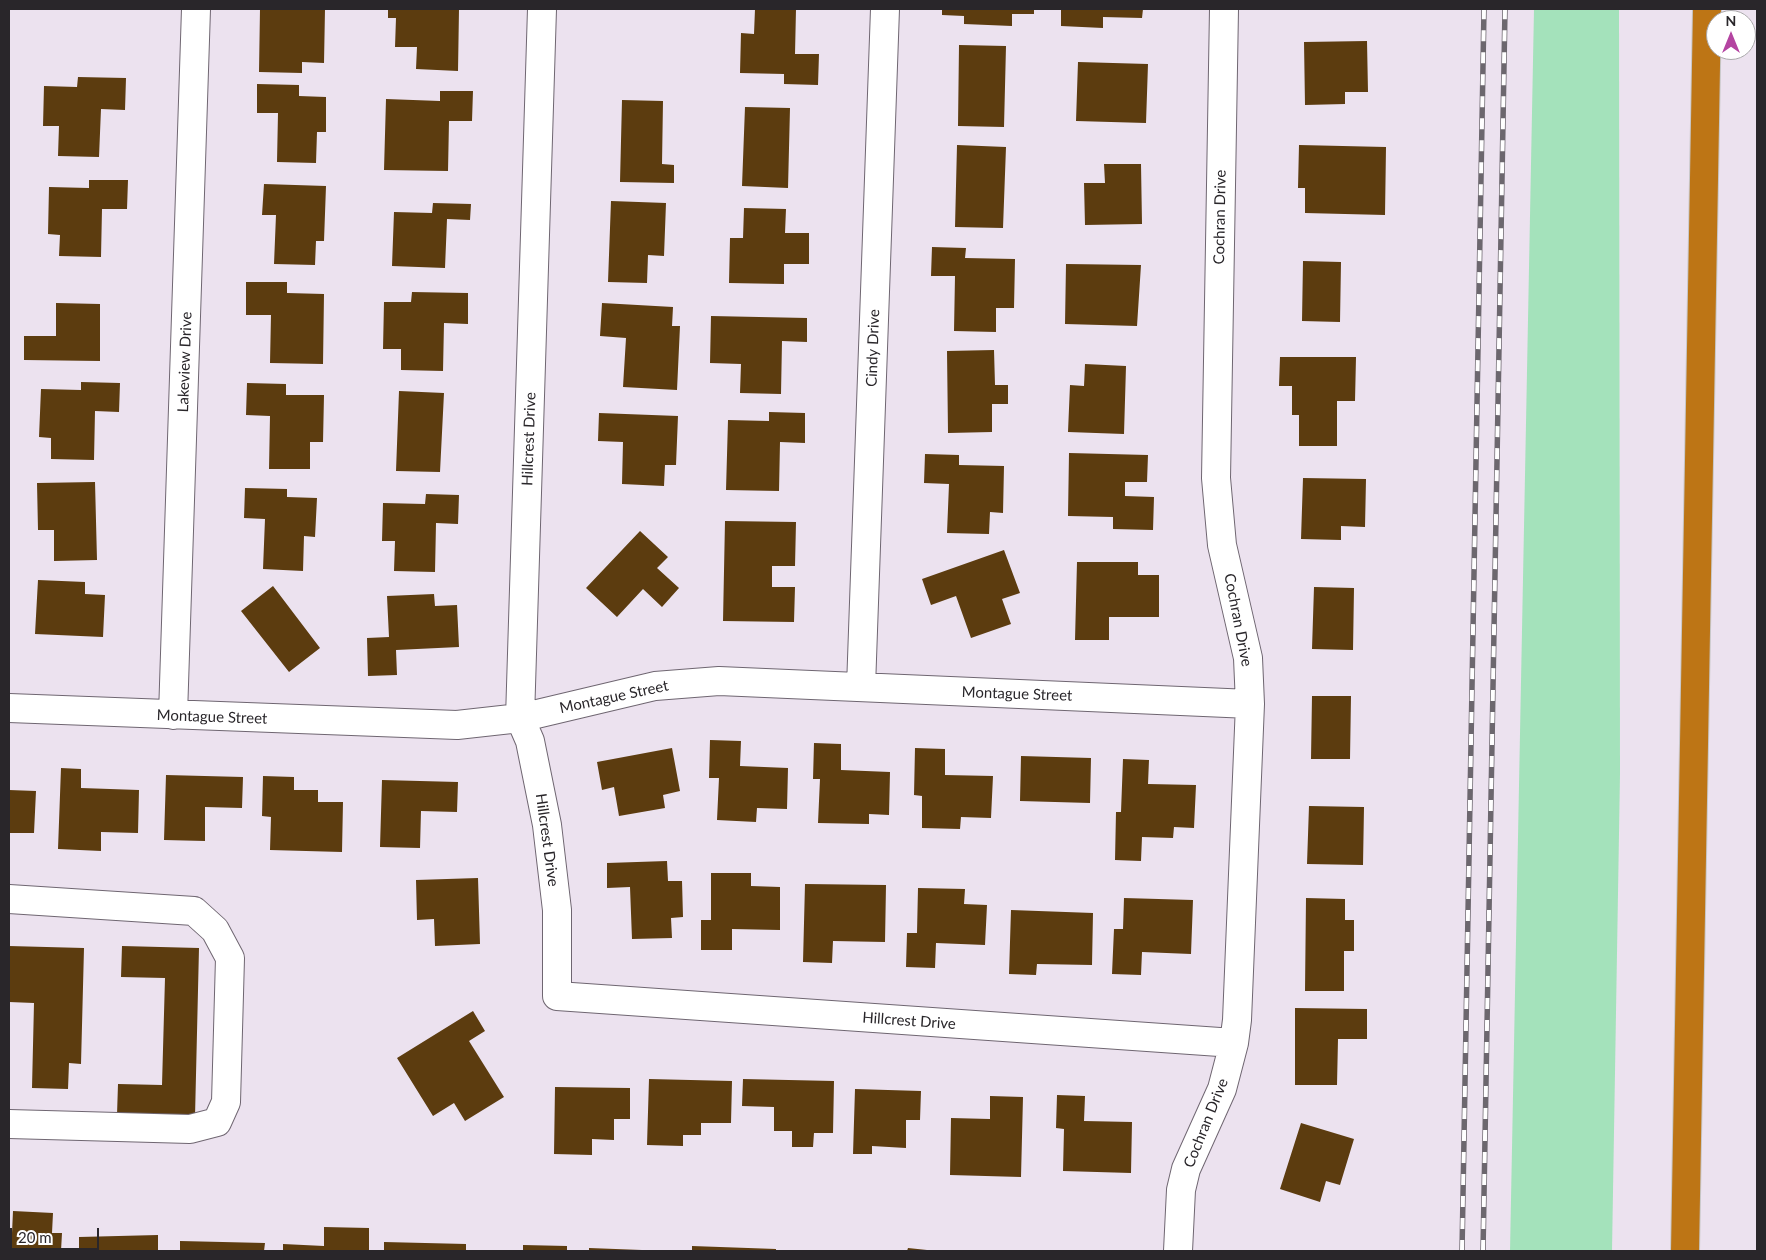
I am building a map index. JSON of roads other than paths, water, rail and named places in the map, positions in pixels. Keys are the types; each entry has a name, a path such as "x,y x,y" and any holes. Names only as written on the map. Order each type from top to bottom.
{"highway":[{"path":"1685,1251 1707,9"}],"street":[{"name":"Lakeview Drive","path":"173,715 196,9"},
{"name":"Hillcrest Drive","path":"542,9 520,718 530,741 547,825 557,910 557,996 1234,1043"},
{"name":"Cindy Drive","path":"861,687 884,9"},
{"name":"Cochran Drive","path":"1178,1251 1181,1190 1186,1169 1222,1089 1234,1043 1237,1020 1250,704 1248,658 1222,545 1216,478 1224,9"},
{"name":"Montague Street","path":"9,708 415,725 457,725 520,718 654,686 719,681 1250,704"},
{"path":"9,899 194,911 215,930 230,958 226,1102 216,1122 190,1130 9,1124"}],"railway":[{"path":"1462,1251 1484,9"},
{"path":"1483,1251 1505,9"}]}
